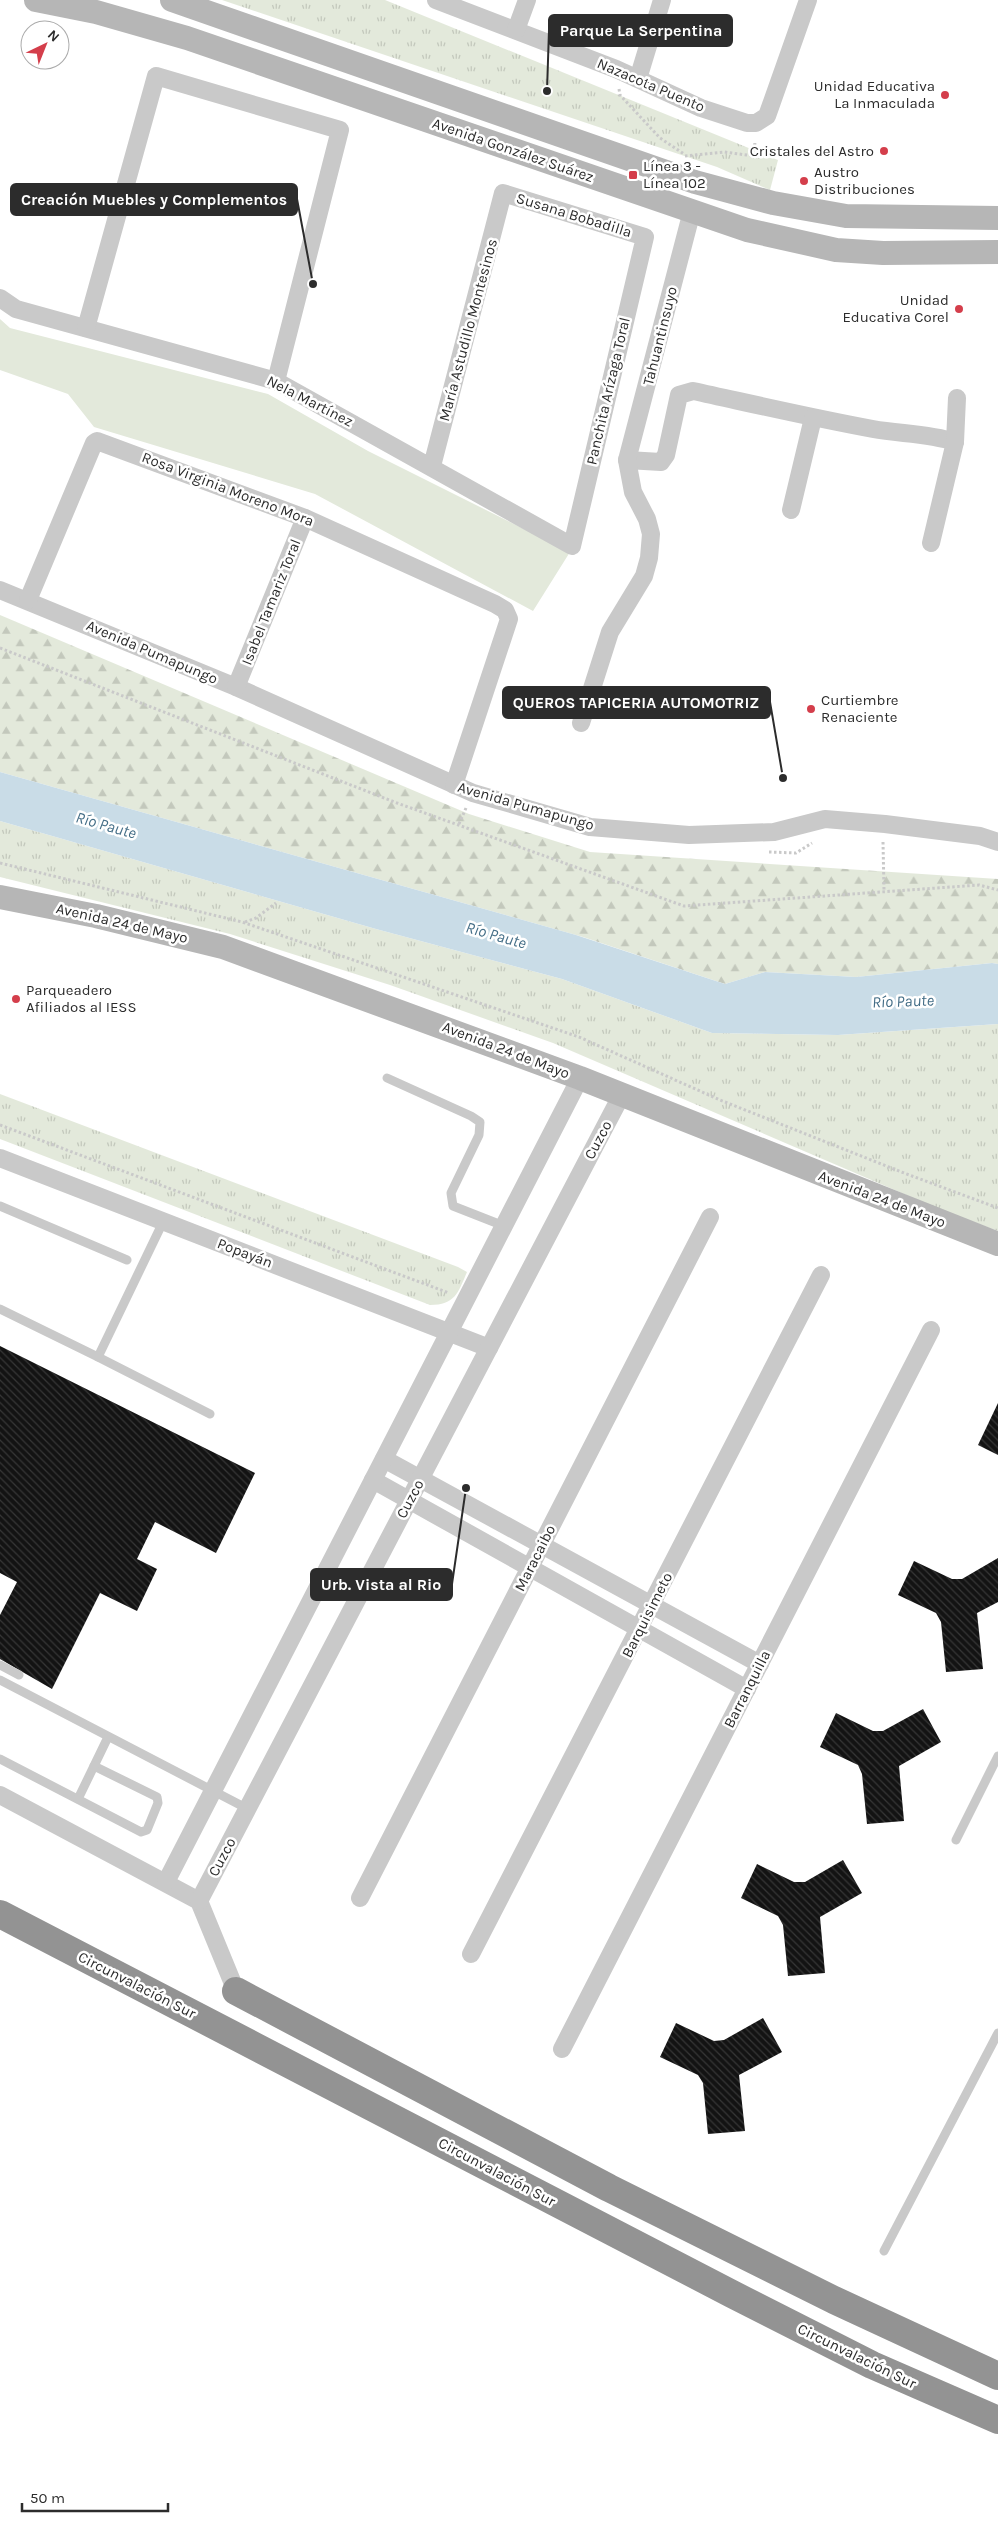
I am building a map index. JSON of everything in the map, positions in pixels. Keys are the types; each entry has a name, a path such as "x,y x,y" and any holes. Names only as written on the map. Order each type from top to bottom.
{"highway":[{"name":"Circunvalación Sur","path":"0,1914 770,2313 872,2364 998,2420"},
{"path":"236,1992 609,2188 834,2300 998,2376"}],"main road":[{"name":"Avenida González Suárez","path":"36,0 96,12 187,38 747,230 836,250 883,253 998,252"},
{"name":"Avenida González Suárez","path":"172,0 695,182 773,203 846,216 998,218"},
{"name":"Avenida 24 de Mayo","path":"0,897 96,916 223,947 580,1078 621,1096 998,1244"}],"street":[{"name":"Nazacota Puento","path":"436,0 638,79 701,108 748,123 756,122"},
{"path":"516,30 527,0"},
{"path":"638,79 662,0"},
{"path":"756,122 767,116 808,0"},
{"path":"86,328 156,76 340,130 276,381"},
{"name":"Susana Bobadilla","path":"503,193 645,236"},
{"name":"María Astudillo Montesinos","path":"432,466 503,193"},
{"name":"Tahuantinsuyo","path":"628,460 692,211"},
{"name":"Panchita Arízaga Toral","path":"572,546 645,236"},
{"name":"Nela Martínez","path":"0,298 16,309 276,381 432,466 572,546"},
{"path":"581,723 610,632 644,576 649,558 651,534 647,519 633,492 628,460 661,462 666,455 679,394 693,391 813,418 883,430 936,436 955,442"},
{"path":"931,543 955,442 957,398"},
{"path":"791,510 813,418"},
{"name":"Rosa Virginia Moreno Mora","path":"28,600 94,443 98,441 305,518 506,610 508,619 454,785"},
{"name":"Isabel Tamariz Toral","path":"236,687 305,518"},
{"name":"Avenida Pumapungo","path":"0,590 236,687 473,793 590,827 689,835 774,832 825,819 885,824 980,836 998,842"},
{"path":"166,1882 580,1078"},
{"name":"Cuzco","path":"199,1901 621,1096"},
{"name":"Popayán","path":"0,1158 489,1348"},
{"name":"Maracaibo","path":"360,1898 710,1217"},
{"name":"Barquisimeto","path":"471,1954 821,1275"},
{"name":"Barranquilla","path":"562,2049 931,1330"},
{"path":"384,1459 760,1664"},
{"path":"373,1480 747,1689"},
{"path":"0,1794 199,1901 236,1992"}],"lane":[{"path":"387,1078 471,1116 480,1122 479,1135 451,1193 453,1206 504,1226"},
{"path":"0,1206 127,1260"},
{"path":"98,1357 163,1222"},
{"path":"0,1309 210,1414"},
{"path":"0,1665 19,1675"},
{"path":"0,1680 248,1809"},
{"path":"78,1799 108,1737"},
{"path":"956,1840 998,1756"},
{"path":"0,1759 141,1832 146,1830 158,1803 157,1797 94,1766"},
{"path":"884,2251 998,2033"}],"path":[{"path":"620,95 660,138 686,155 724,152 754,156 756,122"},
{"path":"686,155 684,158 696,168 695,182"},
{"path":"884,890 883,836 885,824"},
{"path":"768,852 796,853 816,839"},
{"path":"0,863 242,922 580,1037 729,1104 998,1208"},
{"path":"242,922 256,918 276,903"},
{"path":"0,1125 466,1299"}],"green space":[{"path":"222,0 385,0 778,160 770,190 717,167"},
{"path":"0,319 10,328 268,394 368,451 570,552 533,611 315,494 94,427 68,394 0,370"},
{"path":"0,615 469,814 590,852 998,879 998,964 992,963 856,977 765,972 725,984 583,937 0,772"},
{"path":"0,821 376,929 562,979 712,1033 838,1035 998,1024 998,1231 939,1209 553,1043 390,985 230,934 0,877"},
{"path":"0,1094 467,1272 458,1292 450,1300 445,1303 430,1305 0,1139"}],"water":[{"name":"Río Paute","path":"0,772 576,935 725,984 765,972 856,977 992,963 998,964 998,1024 838,1035 712,1033 562,979 376,929 0,821"}],"building":[{"path":"0,1346 255,1473 216,1553 155,1522 137,1559 157,1569 137,1611 100,1593 52,1689 0,1659 0,1615 17,1582 0,1573"},
{"path":"998,1403 998,1455 978,1445"},
{"path":"998,1558 998,1602 977,1613 983,1669 946,1672 941,1622 936,1613 898,1595 914,1561 952,1579 962,1579"},
{"path":"923,1709 941,1742 899,1766 904,1821 867,1824 862,1774 858,1765 820,1747 836,1713 873,1731 883,1731"},
{"path":"843,1860 862,1893 820,1917 825,1973 788,1976 783,1925 778,1916 741,1898 757,1864 794,1882 805,1882"},
{"path":"763,2018 782,2052 739,2075 745,2131 708,2134 703,2083 698,2075 660,2057 676,2023 714,2041 724,2040"}],"place":[{"name":"Parque La Serpentina","path":"547,91"},
{"name":"Unidad Educativa La Inmaculada","path":"945,95"},
{"name":"Cristales del Astro","path":"884,151"},
{"name":"Línea 3 - Línea 102","path":"633,175"},
{"name":"Austro Distribuciones","path":"804,181"},
{"name":"Creación Muebles y Complementos","path":"313,284"},
{"name":"Unidad Educativa Corel","path":"959,309"},
{"name":"Curtiembre Renaciente","path":"811,709"},
{"name":"QUEROS TAPICERIA AUTOMOTRIZ","path":"783,778"},
{"name":"Parqueadero Afiliados al IESS","path":"16,999"},
{"name":"Urb. Vista al Rio","path":"466,1488"}]}
